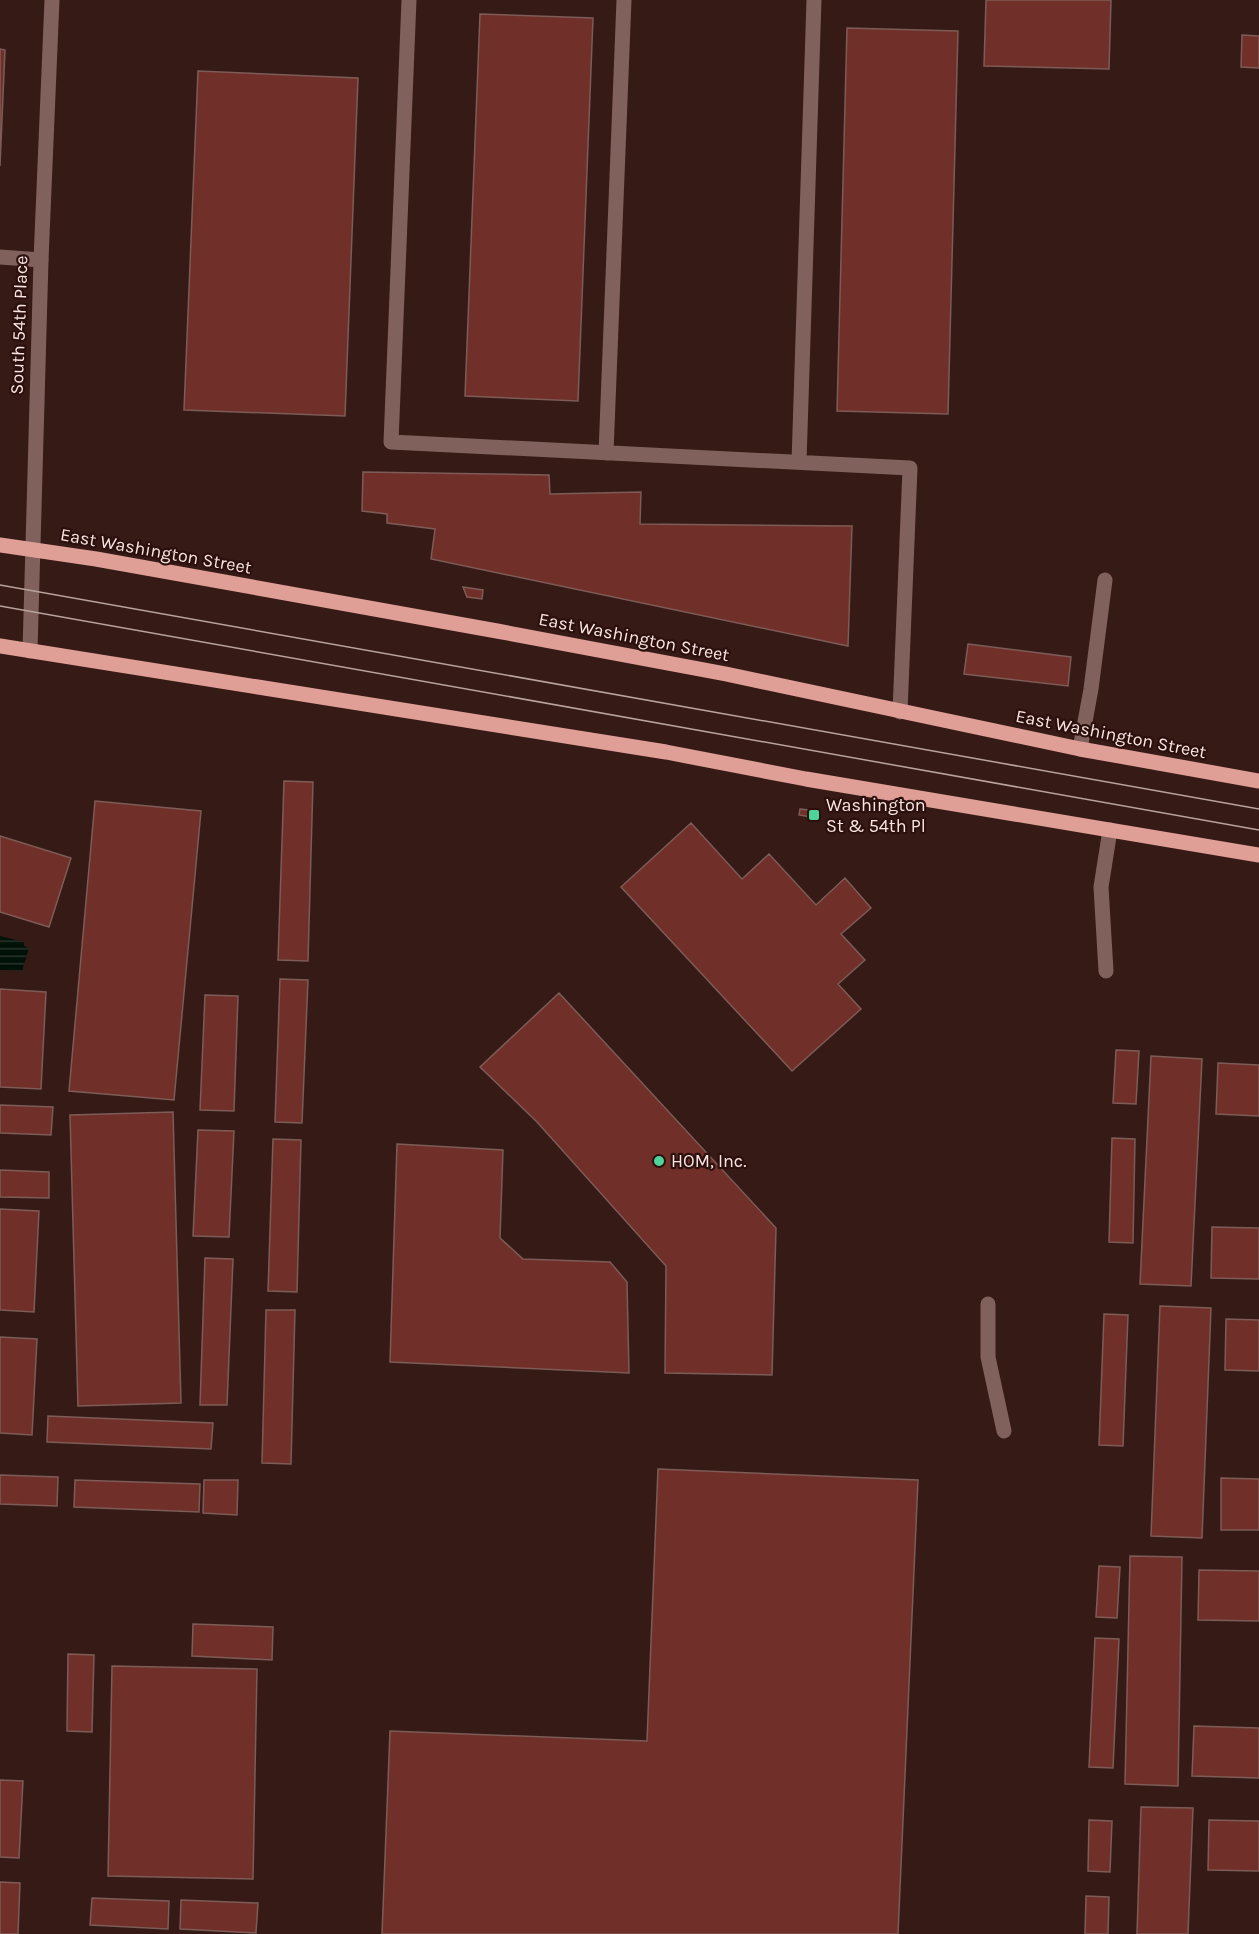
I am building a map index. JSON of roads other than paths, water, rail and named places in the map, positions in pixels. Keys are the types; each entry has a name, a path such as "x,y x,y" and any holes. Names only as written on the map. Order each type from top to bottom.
{"main road":[{"name":"East Washington Street","path":"0,545 96,559 497,631 726,674 1080,749 1259,781"},
{"path":"0,646 621,744 806,779 1259,855"}],"street":[{"name":"South 54th Place","path":"30,651 41,260 52,0"},
{"path":"409,0 391,442 910,468 900,712"},
{"path":"606,453 624,0"},
{"path":"799,462 814,0"},
{"path":"0,257 41,260"},
{"path":"1080,749 1091,689 1105,580"},
{"path":"1106,971 1101,887 1110,830"},
{"path":"988,1304 988,1356 1004,1431"}],"tram line":[{"path":"0,585 1259,809"},
{"path":"0,606 1259,830"}],"place":[{"name":"Washington St & 54th Pl","path":"814,815"},
{"name":"HOM, Inc.","path":"659,1161"}]}
